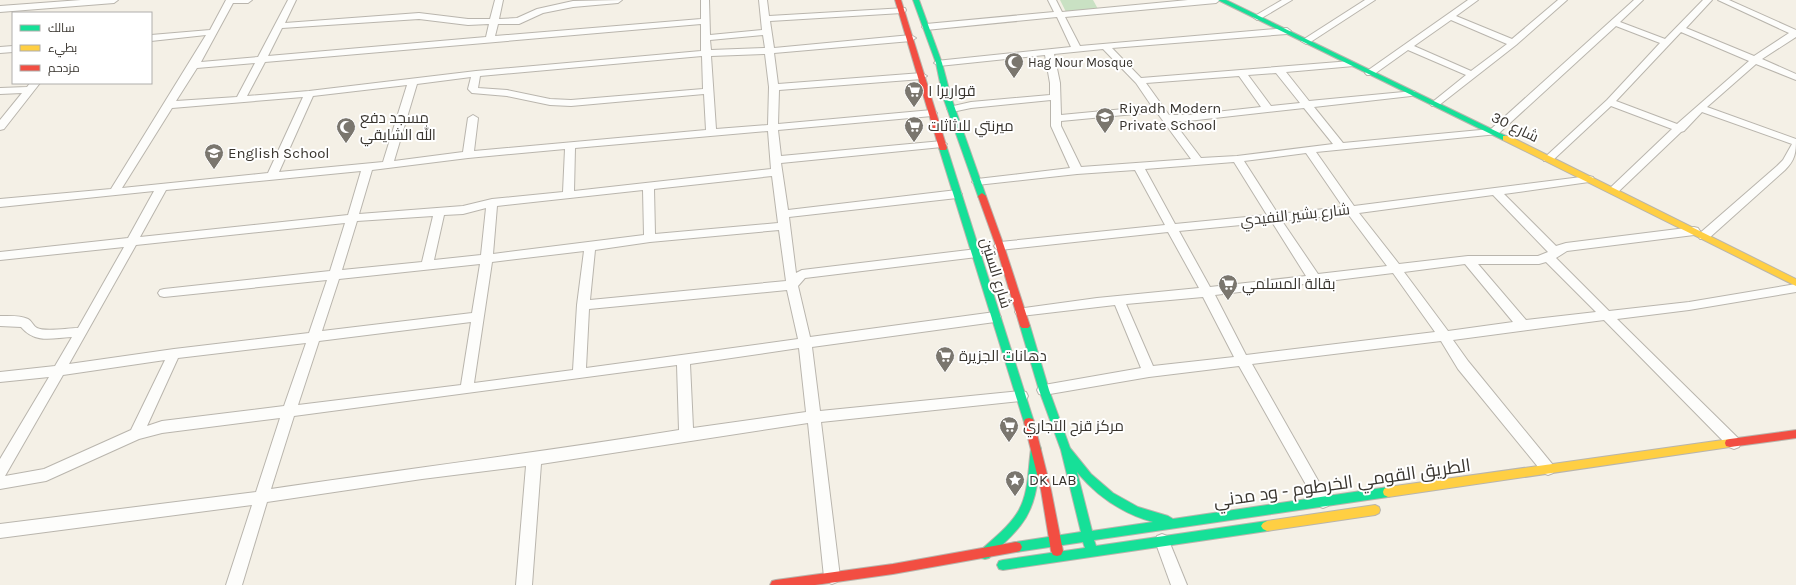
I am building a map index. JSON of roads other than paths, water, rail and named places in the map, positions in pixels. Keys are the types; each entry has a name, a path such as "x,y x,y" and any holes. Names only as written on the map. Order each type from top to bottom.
{"main road":[{"name":"شارع الستين","path":"898,0 926,54 939,63 947,97 1000,246 1044,390 1066,450 1092,552"},
{"name":"شارع الستين","path":"916,0 926,27 919,42"},
{"name":"شارع 30","path":"1221,0 1494,132 1796,283"},
{"name":"شارع الستين","path":"919,42 926,54 922,76 932,113 995,317 1037,426 1036,450 1045,485 1058,557"},
{"path":"1029,404 1050,404"},
{"path":"1037,426 1056,424"},
{"name":"الطريق القومي الخرطوم - ود مدني","path":"776,585 893,569 985,554 1055,540 1796,434"},
{"path":"985,554 1011,528 1024,512 1029,494 1036,450"},
{"path":"1066,450 1084,476 1102,492 1123,506 1156,519 1177,523"},
{"name":"الطريق القومي الخرطوم - ود مدني","path":"997,566 1387,508"}],"street":[{"path":"0,9 114,0"},
{"path":"114,192 194,65 231,1 248,0"},
{"path":"242,99 292,0"},
{"path":"490,40 499,0"},
{"path":"279,26 419,16 468,22 519,21 540,11 568,5 618,0"},
{"path":"705,0 706,53 711,133"},
{"path":"763,0 774,87 773,127 777,166 792,285 805,342 812,417 832,577"},
{"path":"1052,0 1077,49"},
{"path":"1096,0 1103,10"},
{"path":"926,27 1216,0"},
{"path":"1257,17 1288,0"},
{"path":"1306,41 1371,0"},
{"path":"1370,73 1474,0"},
{"path":"1435,104 1513,43 1563,0"},
{"path":"977,182 1077,171 1139,168 1237,159 1310,151 1340,146 1494,132 1639,0"},
{"path":"1548,159 1610,102 1635,74 1708,0"},
{"path":"1613,191 1700,108 1755,60 1796,33 1722,0"},
{"path":"766,19 902,10"},
{"path":"1450,17 1513,43"},
{"path":"194,65 706,21"},
{"path":"1615,23 1667,43"},
{"path":"1681,29 1796,77"},
{"path":"939,63 1105,46 1287,31"},
{"path":"152,38 212,32"},
{"path":"706,38 768,32"},
{"path":"168,106 309,94 476,74 706,53 769,51 919,42"},
{"path":"1105,46 1139,82 1198,162"},
{"path":"1408,47 1473,75"},
{"path":"1049,52 1055,78 1055,119 1057,130 1077,171"},
{"path":"1139,82 1351,64"},
{"path":"1279,70 1340,146"},
{"path":"1242,73 1268,109"},
{"path":"476,74 473,89 475,91 507,93 560,103 581,103 709,91"},
{"path":"774,87 922,76"},
{"path":"388,164 413,82"},
{"path":"0,91 32,86"},
{"path":"0,127 32,86"},
{"path":"1055,119 1145,110 1163,115 1188,118 1411,93"},
{"path":"272,176 309,94"},
{"path":"952,108 1056,97"},
{"path":"1610,102 1680,128"},
{"path":"1021,312 1207,292 1468,260 1539,260 1566,247 1699,234 1781,168 1787,162 1796,144 1700,108"},
{"path":"0,203 368,167 468,155 932,113"},
{"path":"468,155 473,118"},
{"path":"0,256 353,218 438,213 463,210 492,203 648,186 777,166 942,144"},
{"path":"568,195 570,146"},
{"path":"1310,151 1351,210 1445,336 1463,365 1548,469"},
{"path":"1237,159 1314,278"},
{"path":"234,585 289,411 353,218 368,167"},
{"path":"1139,168 1243,361 1323,502"},
{"name":"شارع بشير النفيدي","path":"1000,246 1351,210 1589,179"},
{"path":"648,186 650,238"},
{"path":"0,472 81,332 162,187"},
{"path":"1495,192 1605,315 1734,442"},
{"path":"164,293 590,246 784,220 957,194"},
{"path":"467,389 487,258 492,203"},
{"path":"427,264 438,213"},
{"path":"579,374 583,305 590,246"},
{"path":"583,305 792,285 802,274 976,253"},
{"path":"1468,260 1523,325"},
{"path":"1044,390 1149,372 1688,306 1796,288"},
{"path":"1119,301 1149,372"},
{"path":"0,377 58,371 174,354 478,317"},
{"path":"0,483 46,475 136,434 162,427 467,389 995,317"},
{"path":"0,321 25,323 33,332 44,334 81,332"},
{"path":"136,434 174,354"},
{"path":"683,360 686,435"},
{"path":"0,531 262,497 422,472 534,459 812,417 1029,404"},
{"path":"524,585 534,459"},
{"path":"1162,541 1179,585"}],"place":[{"name":"Hag Nour Mosque","path":"1014,79"},
{"name":"قواريرا ١","path":"914,108"},
{"name":"Riyadh Modern Private School","path":"1105,134"},
{"name":"ميرنتي للاثاثات","path":"914,143"},
{"name":"مسجد دفع الله الشايقي","path":"346,144"},
{"name":"English School","path":"214,170"},
{"name":"بقالة المسلمي","path":"1228,301"},
{"name":"دهانات الجزيرة","path":"945,373"},
{"name":"مركز قزح التجاري","path":"1009,443"},
{"name":"DK LAB","path":"1015,497"}]}
